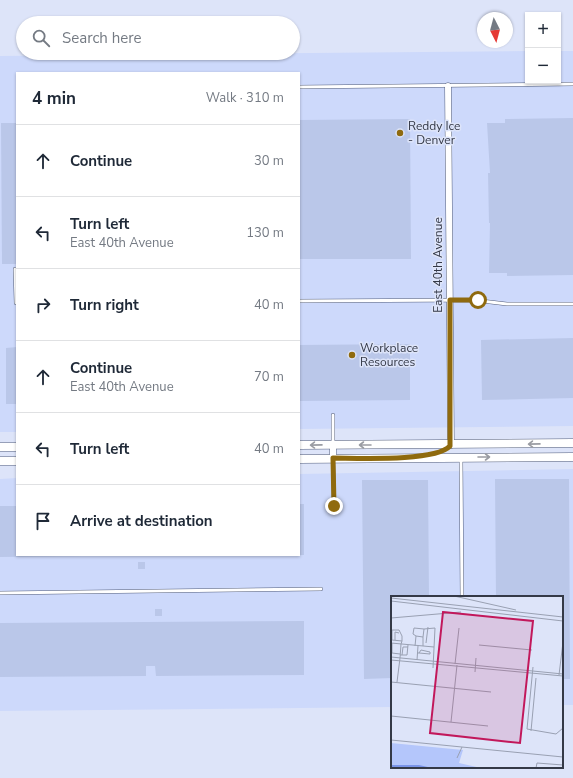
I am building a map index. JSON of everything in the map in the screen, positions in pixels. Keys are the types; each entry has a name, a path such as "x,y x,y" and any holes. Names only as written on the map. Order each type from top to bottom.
{"street":[{"name":"East 40th Avenue","path":"448,86 451,444"},
{"path":"300,445 573,443"},
{"path":"408,458 439,452 447,449 451,444"},
{"path":"333,445 333,458"},
{"path":"0,447 16,447"},
{"path":"300,459 573,457"},
{"path":"0,461 16,461"}],"lane":[{"path":"300,87 573,84"},
{"path":"15,269 16,303"},
{"path":"300,301 478,300 504,304 573,304"},
{"path":"333,415 333,445"},
{"path":"461,457 462,596"},
{"path":"333,458 334,506"},
{"path":"0,593 320,590"}],"shaded area":[{"path":"525,51 525,84 561,84 561,51 573,51 573,426 300,429 300,72 16,72 16,432 0,432 0,56 16,56 16,60 300,60 300,53"},
{"path":"573,469 573,705 563,705 563,596 391,596 391,707 0,711 0,479 16,478 16,556 300,556 300,474"}],"building":[{"path":"573,118 573,275 507,276 507,273 489,273 490,223 488,173 490,173 487,123 505,123 505,119"},
{"path":"410,119 411,259 300,259 300,120"},
{"path":"1,123 16,123 16,264 2,264"},
{"path":"573,338 573,398 482,400 481,340"},
{"path":"410,344 410,400 300,401 300,345"},
{"path":"16,347 16,404 6,404 6,348"},
{"path":"495,479 569,479 570,679 563,679 563,596 496,596"},
{"path":"362,480 428,480 429,596 391,596 391,678 364,679"},
{"path":"300,504 304,504 304,555 300,555"},
{"path":"0,506 16,506 16,556 82,556 0,557"},
{"path":"138,562 145,562 145,569 138,569"},
{"path":"155,609 162,609 162,616 155,616"},
{"path":"304,621 304,675 156,676 155,666 146,666 146,676 0,677 0,623"}],"place":[{"name":"Reddy Ice - Denver","path":"400,133"},
{"name":"Workplace Resources","path":"352,355"}],"route":[{"path":"334,506 333,458 408,458 443,451 450,446 450,300 478,300"}]}
